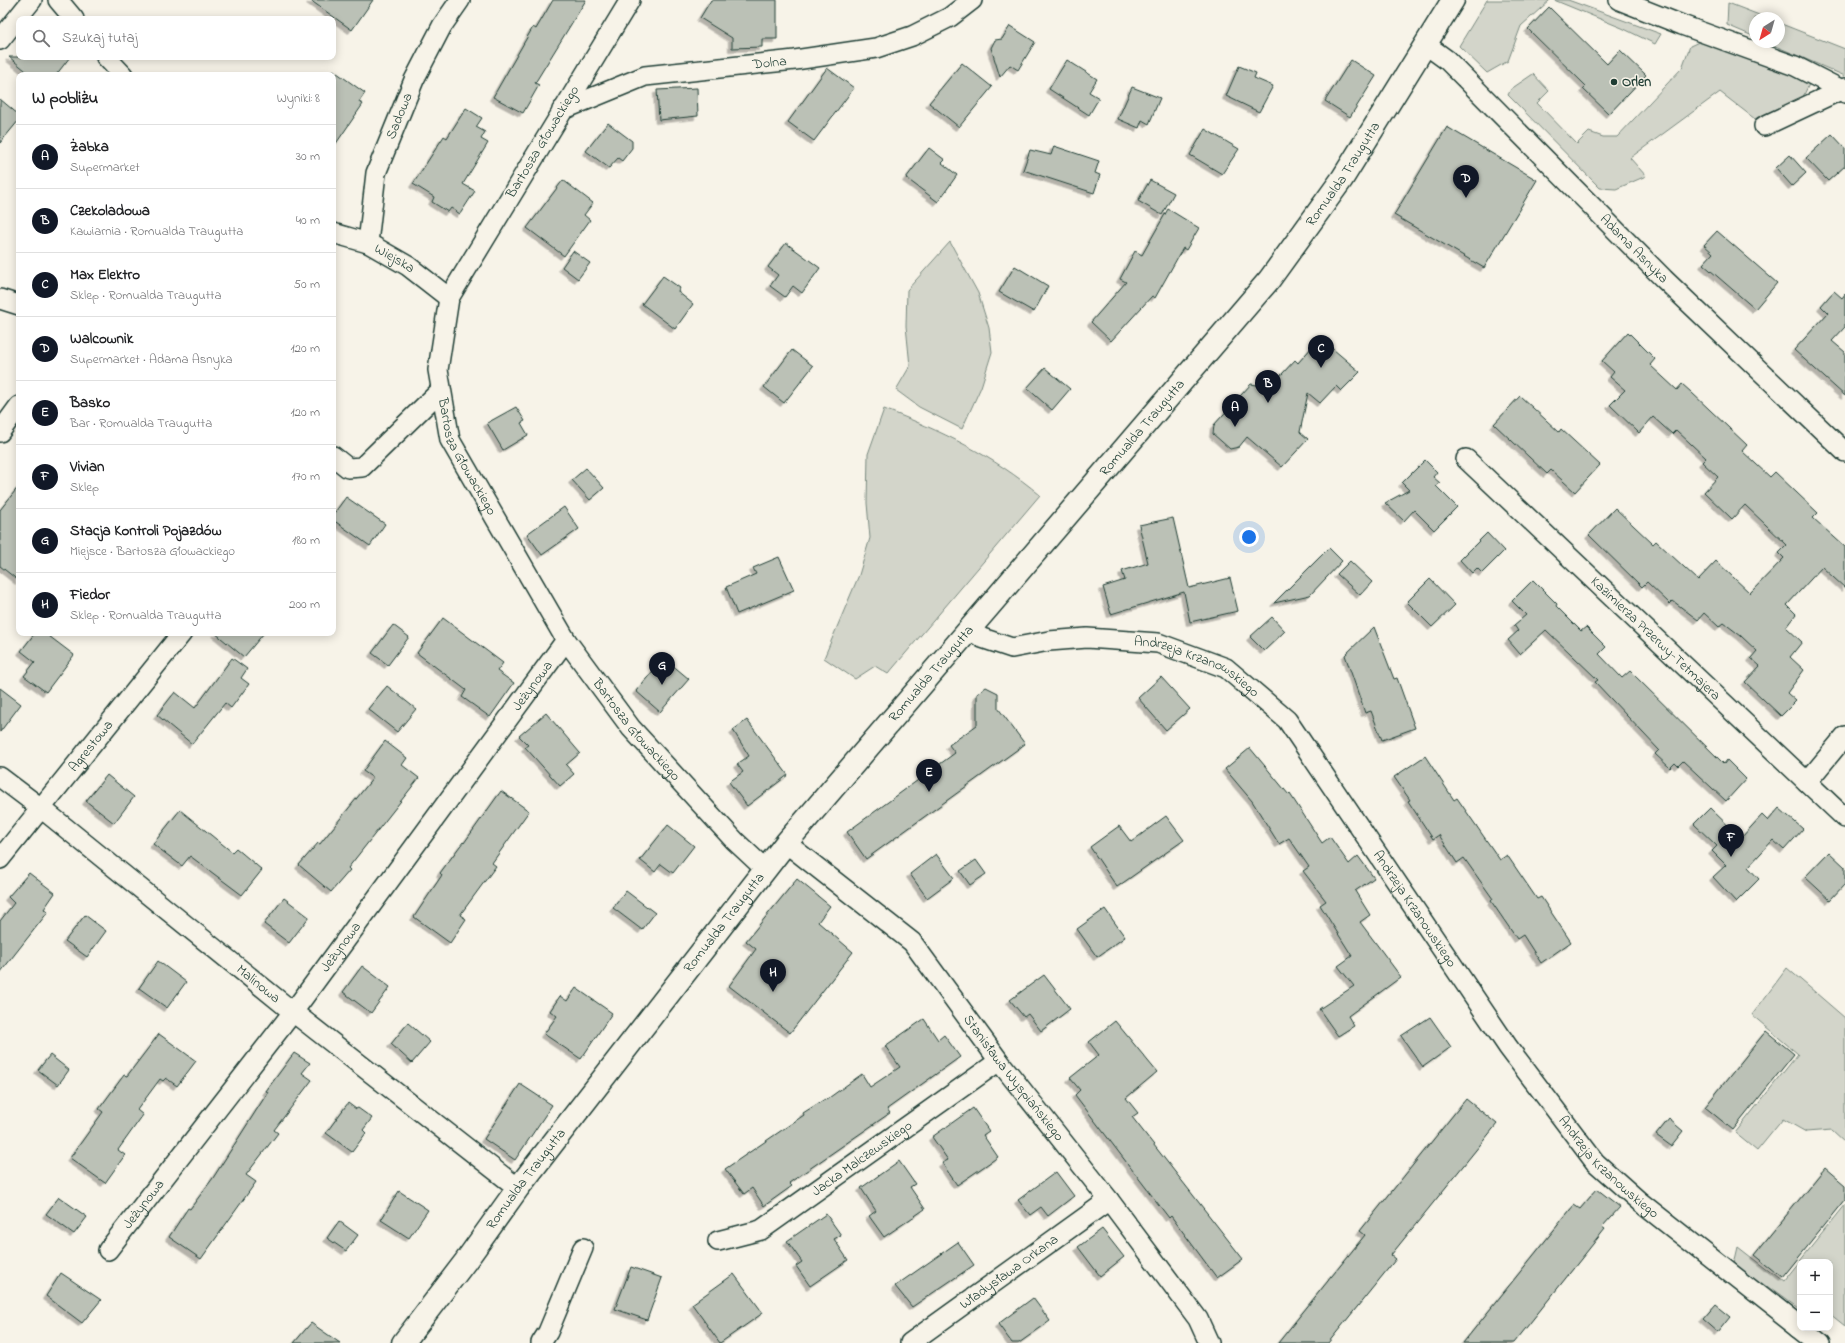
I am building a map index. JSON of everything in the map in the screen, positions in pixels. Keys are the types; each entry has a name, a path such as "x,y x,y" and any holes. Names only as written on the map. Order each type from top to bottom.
{"street":[{"path":"19,16 32,0"},
{"path":"58,0 71,16"},
{"name":"Sadowa","path":"368,243 376,173 414,80 442,26 460,0"},
{"name":"Bartosza Głowackiego","path":"630,0 449,298 438,370 441,390 450,440 566,640 630,728 735,841 765,869"},
{"name":"Dolna","path":"562,110 645,76 795,60 876,48 912,36 950,17 972,0"},
{"name":"Romualda Traugutta","path":"403,1343 465,1262 518,1188 786,843 1268,280 1342,179 1453,0"},
{"path":"1620,0 1682,25 1795,66 1843,90"},
{"path":"0,40 16,20"},
{"name":"Adama Asnyka","path":"1425,44 1447,60 1664,278 1845,452"},
{"path":"109,60 120,72"},
{"path":"1764,126 1843,90"},
{"name":"Wiejska","path":"336,234 368,243 408,266 449,298"},
{"path":"0,299 16,304"},
{"path":"336,458 348,468 362,467 441,390"},
{"path":"0,432 16,410"},
{"name":"Kazimierza Przerwy-Tetmajera","path":"1466,459 1845,818"},
{"name":"Andrzeja Krzanowskiego","path":"969,629 982,638 1012,648 1049,641 1087,638 1158,643 1226,668 1287,720 1508,1047 1595,1162 1640,1202 1797,1326"},
{"name":"Agrestowa","path":"0,859 180,636"},
{"name":"Jeżynowa","path":"108,1250 293,1012 566,640"},
{"path":"1808,782 1845,736"},
{"name":"Malinowa","path":"0,777 41,808 293,1012 518,1188"},
{"name":"Stanisława Wyspiańskiego","path":"786,843 912,942 999,1060 1198,1319 1209,1343"},
{"name":"Jacka Malczewskiego","path":"718,1241 761,1230 999,1060"},
{"name":"Władysława Orkana","path":"910,1343 1108,1200"},
{"path":"541,1343 548,1332 584,1248"},
{"name":"Andrzeja Krzanowskiego","path":"1804,1331 1819,1343"}],"shaded area":[{"path":"1487,0 1550,0 1521,26 1508,61 1487,73 1459,46"},
{"path":"1554,0 1568,0 1661,34 1655,44 1622,28"},
{"path":"1728,3 1751,12 1749,12 1749,34 1727,25"},
{"path":"1785,25 1845,49 1845,76 1780,48 1785,48"},
{"path":"1701,41 1810,82 1803,97 1755,119 1720,92 1630,158 1646,176 1616,189 1600,188 1508,95 1511,89 1533,74 1549,91 1537,103 1577,144 1589,132 1603,137 1617,137 1682,68 1690,46"},
{"path":"950,242 978,293 989,328 992,352 981,387 962,429 919,407 896,390 910,366 906,326 907,290"},
{"path":"884,409 926,426 966,445 1004,468 1040,495 888,674 875,666 855,679 824,658 859,575 870,538 867,503 868,454"},
{"path":"1787,968 1845,1018 1845,1142 1832,1130 1806,1132 1783,1119 1757,1151 1735,1133 1798,1054 1752,1015"},
{"path":"1845,1205 1845,1326 1833,1316 1833,1259 1802,1259"},
{"path":"1738,1247 1783,1282 1797,1265 1796,1309 1734,1264"}],"building":[{"path":"310,0 373,0 352,30 336,19 336,16 332,16"},
{"path":"553,0 586,0 535,83 539,85 523,113 493,97 533,27 536,29"},
{"path":"711,0 777,0 777,39 762,39 762,47 732,48 732,38 700,18"},
{"path":"1549,7 1607,64 1620,50 1646,75 1609,114 1583,89 1586,86 1528,29"},
{"path":"1010,26 1035,42 1018,70 1010,65 1000,77 991,48 995,40 1002,39"},
{"path":"9,57 16,57 16,60 68,60 58,72 27,72"},
{"path":"1067,60 1097,79 1089,92 1099,98 1089,115 1049,89"},
{"path":"1351,60 1376,76 1350,117 1325,101"},
{"path":"962,63 992,87 959,127 929,103"},
{"path":"1239,66 1256,73 1254,78 1273,86 1259,112 1226,96"},
{"path":"827,68 854,88 814,141 788,122"},
{"path":"336,72 365,93 359,102 363,104 336,144"},
{"path":"1132,87 1160,98 1149,124 1142,120 1139,128 1118,119"},
{"path":"697,88 698,116 659,120 657,90"},
{"path":"0,99 16,112 16,124 0,143"},
{"path":"466,108 482,118 476,127 485,132 481,139 488,143 463,184 475,191 460,214 451,208 448,212 432,202 434,197 413,184 444,136 447,138"},
{"path":"608,123 632,141 632,148 622,161 618,158 609,168 586,151"},
{"path":"1447,127 1537,180 1484,268 1394,215"},
{"path":"1205,129 1239,149 1222,174 1190,155"},
{"path":"1832,134 1845,148 1845,166 1828,181 1806,158"},
{"path":"1054,146 1099,161 1095,173 1100,175 1094,193 1023,170 1030,150 1051,155"},
{"path":"929,148 945,160 942,163 957,175 938,202 906,178"},
{"path":"1790,155 1806,173 1792,186 1776,168"},
{"path":"563,180 593,203 584,215 590,220 564,256 527,228"},
{"path":"1150,180 1174,193 1162,215 1138,201"},
{"path":"1168,209 1199,228 1186,250 1183,248 1155,298 1152,296 1111,341 1091,322 1126,282 1120,279 1135,251 1142,255"},
{"path":"1717,231 1777,283 1755,309 1703,264 1713,253 1704,245"},
{"path":"786,243 820,268 802,293 793,286 785,297 770,286 778,275 768,267"},
{"path":"573,251 590,263 578,279 562,267"},
{"path":"1015,266 1048,286 1034,312 999,292"},
{"path":"663,276 680,288 678,292 693,304 675,329 642,304"},
{"path":"1834,291 1842,298 1845,294 1845,327 1832,341 1845,352 1845,396 1794,350 1828,313 1821,306"},
{"path":"1628,332 1655,359 1650,365 1677,390 1682,384 1691,392 1747,445 1742,451 1770,477 1775,472 1818,513 1813,518 1845,547 1845,588 1822,567 1787,605 1796,614 1786,627 1802,642 1790,657 1804,670 1787,693 1796,701 1781,716 1745,682 1760,666 1751,658 1757,651 1724,623 1719,627 1704,613 1698,620 1673,601 1670,604 1647,582 1642,587 1589,535 1615,508 1653,544 1656,541 1698,580 1716,561 1750,593 1784,558 1779,553 1787,545 1745,505 1732,519 1704,492 1718,477 1702,462 1706,458 1676,430 1672,434 1653,417 1639,433 1610,405 1625,390 1610,377 1614,372 1602,361"},
{"path":"1320,338 1360,372 1341,391 1336,386 1320,403 1308,393 1300,432 1308,439 1282,467 1247,437 1239,447 1230,449 1213,434 1214,425 1251,384 1270,387 1295,360 1298,363"},
{"path":"792,350 813,366 784,403 764,387"},
{"path":"1045,368 1070,389 1052,410 1027,388"},
{"path":"1520,396 1559,432 1561,429 1600,465 1575,492 1551,470 1547,474 1494,424"},
{"path":"516,407 525,421 521,423 528,435 503,450 487,423"},
{"path":"1425,460 1437,472 1433,477 1440,483 1436,486 1457,507 1434,530 1414,510 1404,521 1385,503 1409,490 1402,483"},
{"path":"586,468 604,488 590,500 572,480"},
{"path":"16,490 16,579 0,566 0,510"},
{"path":"346,497 385,524 370,546 336,522 336,511"},
{"path":"564,507 579,529 542,555 527,534"},
{"path":"1173,518 1189,588 1230,578 1238,611 1190,622 1184,592 1111,614 1103,587 1125,580 1122,571 1148,563 1139,525"},
{"path":"1487,533 1504,551 1482,573 1477,568 1472,573 1460,560"},
{"path":"1329,548 1342,561 1310,595 1274,603"},
{"path":"779,557 794,590 737,614 726,587 756,574 753,568"},
{"path":"1350,561 1372,582 1360,595 1337,574"},
{"path":"1430,579 1455,605 1432,627 1407,602"},
{"path":"1533,580 1581,631 1586,627 1606,647 1599,654 1622,678 1630,671 1724,764 1727,760 1746,779 1726,801 1683,761 1678,766 1675,763 1670,768 1655,754 1659,750 1595,682 1598,680 1546,630 1520,654 1508,640 1518,631 1514,625 1526,615 1512,601"},
{"path":"1272,617 1285,631 1264,651 1250,637"},
{"path":"443,618 503,663 497,671 514,683 490,717 462,697 466,690 417,653"},
{"path":"393,625 409,637 388,665 372,653"},
{"path":"1374,627 1394,679 1397,678 1415,728 1382,740 1371,711 1365,713 1345,655"},
{"path":"33,636 49,636 74,655 46,692 24,676 35,662 21,651"},
{"path":"219,636 262,636 244,657"},
{"path":"232,658 247,669 241,678 249,684 231,708 225,703 192,744 157,715 175,692 195,708"},
{"path":"664,658 689,679 660,712 636,691"},
{"path":"1161,677 1190,709 1166,730 1138,698"},
{"path":"387,686 416,709 397,732 368,709"},
{"path":"986,687 998,693 998,708 1025,744 866,859 847,832 955,753 949,745 977,725 977,694"},
{"path":"0,688 21,704 0,732"},
{"path":"546,713 580,753 566,765 574,774 560,786 525,747 528,745 519,736"},
{"path":"747,720 788,775 747,806 729,782 743,772 737,764 749,756 733,730"},
{"path":"385,741 407,758 402,765 419,778 348,868 350,870 331,892 299,865 318,843 320,844 373,778 363,771"},
{"path":"1250,748 1289,795 1290,794 1322,843 1330,837 1349,864 1358,856 1374,878 1355,891 1370,915 1360,922 1401,977 1348,1016 1354,1026 1338,1036 1319,1009 1354,986 1338,966 1352,956 1320,905 1326,901 1303,871 1309,867 1289,838 1279,844 1252,801 1225,769"},
{"path":"1425,756 1454,800 1457,798 1500,860 1507,855 1537,899 1541,897 1571,942 1541,963 1523,935 1517,939 1491,901 1493,899 1464,858 1457,863 1439,835 1433,839 1408,801 1410,800 1394,777"},
{"path":"107,775 134,797 114,823 86,801"},
{"path":"501,791 529,811 492,863 496,866 460,915 466,919 450,943 414,917 442,875 440,873 463,842 464,843"},
{"path":"1710,808 1741,838 1762,815 1768,821 1779,808 1803,829 1784,850 1773,840 1748,867 1759,879 1736,902 1713,877 1726,865 1712,851 1717,846 1694,824"},
{"path":"180,810 232,852 236,848 262,870 242,895 190,856 182,866 153,844"},
{"path":"1166,816 1184,840 1117,887 1090,847 1119,826 1131,842"},
{"path":"668,825 694,846 673,873 661,864 655,872 640,860"},
{"path":"1829,852 1845,867 1845,884 1830,900 1805,877"},
{"path":"936,854 954,878 927,898 910,874"},
{"path":"976,860 986,874 970,885 960,871"},
{"path":"29,873 55,893 44,909 48,912 0,973 0,921 14,903 8,897"},
{"path":"797,879 830,906 818,922 853,952 790,1033 729,986 756,949 746,941"},
{"path":"626,891 655,913 642,930 613,908"},
{"path":"284,898 309,917 289,943 264,924"},
{"path":"1105,909 1125,937 1097,957 1077,929"},
{"path":"85,915 106,931 87,957 65,941"},
{"path":"158,961 186,982 167,1008 139,988"},
{"path":"362,966 390,987 371,1013 343,992"},
{"path":"1044,975 1070,1009 1041,1031 1028,1014 1024,1017 1010,1000"},
{"path":"576,988 612,1013 581,1059 544,1034 557,1016 550,1011 560,996 567,1001"},
{"path":"1430,1017 1451,1047 1423,1067 1401,1036"},
{"path":"924,1019 938,1040 944,1035 960,1057 887,1109 890,1113 789,1183 792,1186 764,1206 752,1188 744,1194 725,1169 804,1115 803,1113 825,1099 826,1100 862,1074 870,1087 900,1067 885,1046"},
{"path":"1115,1021 1157,1072 1126,1098 1138,1113 1132,1117 1243,1259 1217,1278 1171,1216 1169,1218 1075,1095 1080,1090 1070,1078 1099,1055 1089,1042"},
{"path":"408,1023 430,1042 412,1063 391,1044"},
{"path":"1766,1031 1794,1054 1733,1130 1705,1107"},
{"path":"159,1034 196,1061 177,1086 166,1078 163,1081 160,1079 137,1110 143,1115 118,1150 125,1155 105,1183 70,1158 103,1112 99,1109 124,1075 127,1076"},
{"path":"294,1053 310,1063 302,1073 312,1080 274,1130 278,1133 246,1175 256,1182 201,1259 169,1237 188,1208 190,1209 213,1178 268,1092 266,1091"},
{"path":"50,1055 69,1070 58,1085 38,1070"},
{"path":"520,1084 552,1105 515,1160 484,1139"},
{"path":"1466,1099 1497,1124 1391,1255 1396,1259 1328,1343 1278,1343 1365,1235 1360,1231"},
{"path":"348,1103 372,1118 363,1130 366,1133 352,1152 326,1133"},
{"path":"973,1108 989,1131 983,1135 998,1157 957,1185 942,1163 948,1160 932,1137"},
{"path":"1669,1119 1683,1131 1671,1146 1656,1135"},
{"path":"899,1161 915,1184 910,1187 925,1209 884,1237 869,1216 876,1211 861,1188"},
{"path":"1825,1168 1845,1185 1845,1200 1782,1278 1754,1255"},
{"path":"1056,1172 1074,1196 1048,1216 1041,1207 1030,1215 1018,1200"},
{"path":"1597,1189 1620,1207 1602,1227 1605,1229 1514,1343 1463,1343 1574,1205 1580,1209"},
{"path":"399,1191 428,1210 409,1238 381,1220"},
{"path":"59,1197 87,1217 74,1234 46,1214"},
{"path":"826,1214 841,1235 834,1239 848,1260 810,1286 796,1266 802,1262 787,1241"},
{"path":"339,1221 358,1235 346,1251 327,1238"},
{"path":"1102,1229 1124,1257 1100,1276 1078,1247"},
{"path":"958,1242 974,1265 912,1307 895,1286"},
{"path":"631,1267 662,1278 647,1320 615,1309"},
{"path":"61,1273 101,1300 82,1323 46,1296"},
{"path":"734,1274 763,1313 720,1343 692,1304"},
{"path":"1033,1298 1050,1321 1019,1343 1012,1343 998,1324"},
{"path":"1715,1304 1731,1317 1718,1333 1702,1319"},
{"path":"311,1323 340,1343 294,1343"}],"place":[{"name":"Orlen","path":"1614,82"},
{"name":"Walcownik","path":"1466,198"},
{"name":"Max Elektro","path":"1321,368"},
{"name":"Czekoladowa","path":"1268,403"},
{"name":"Żabka","path":"1235,427"},
{"name":"Stacja Kontroli Pojazdów","path":"662,685"},
{"name":"Basko","path":"929,792"},
{"name":"Vivian","path":"1731,857"},
{"name":"Fiedor","path":"773,992"}]}
